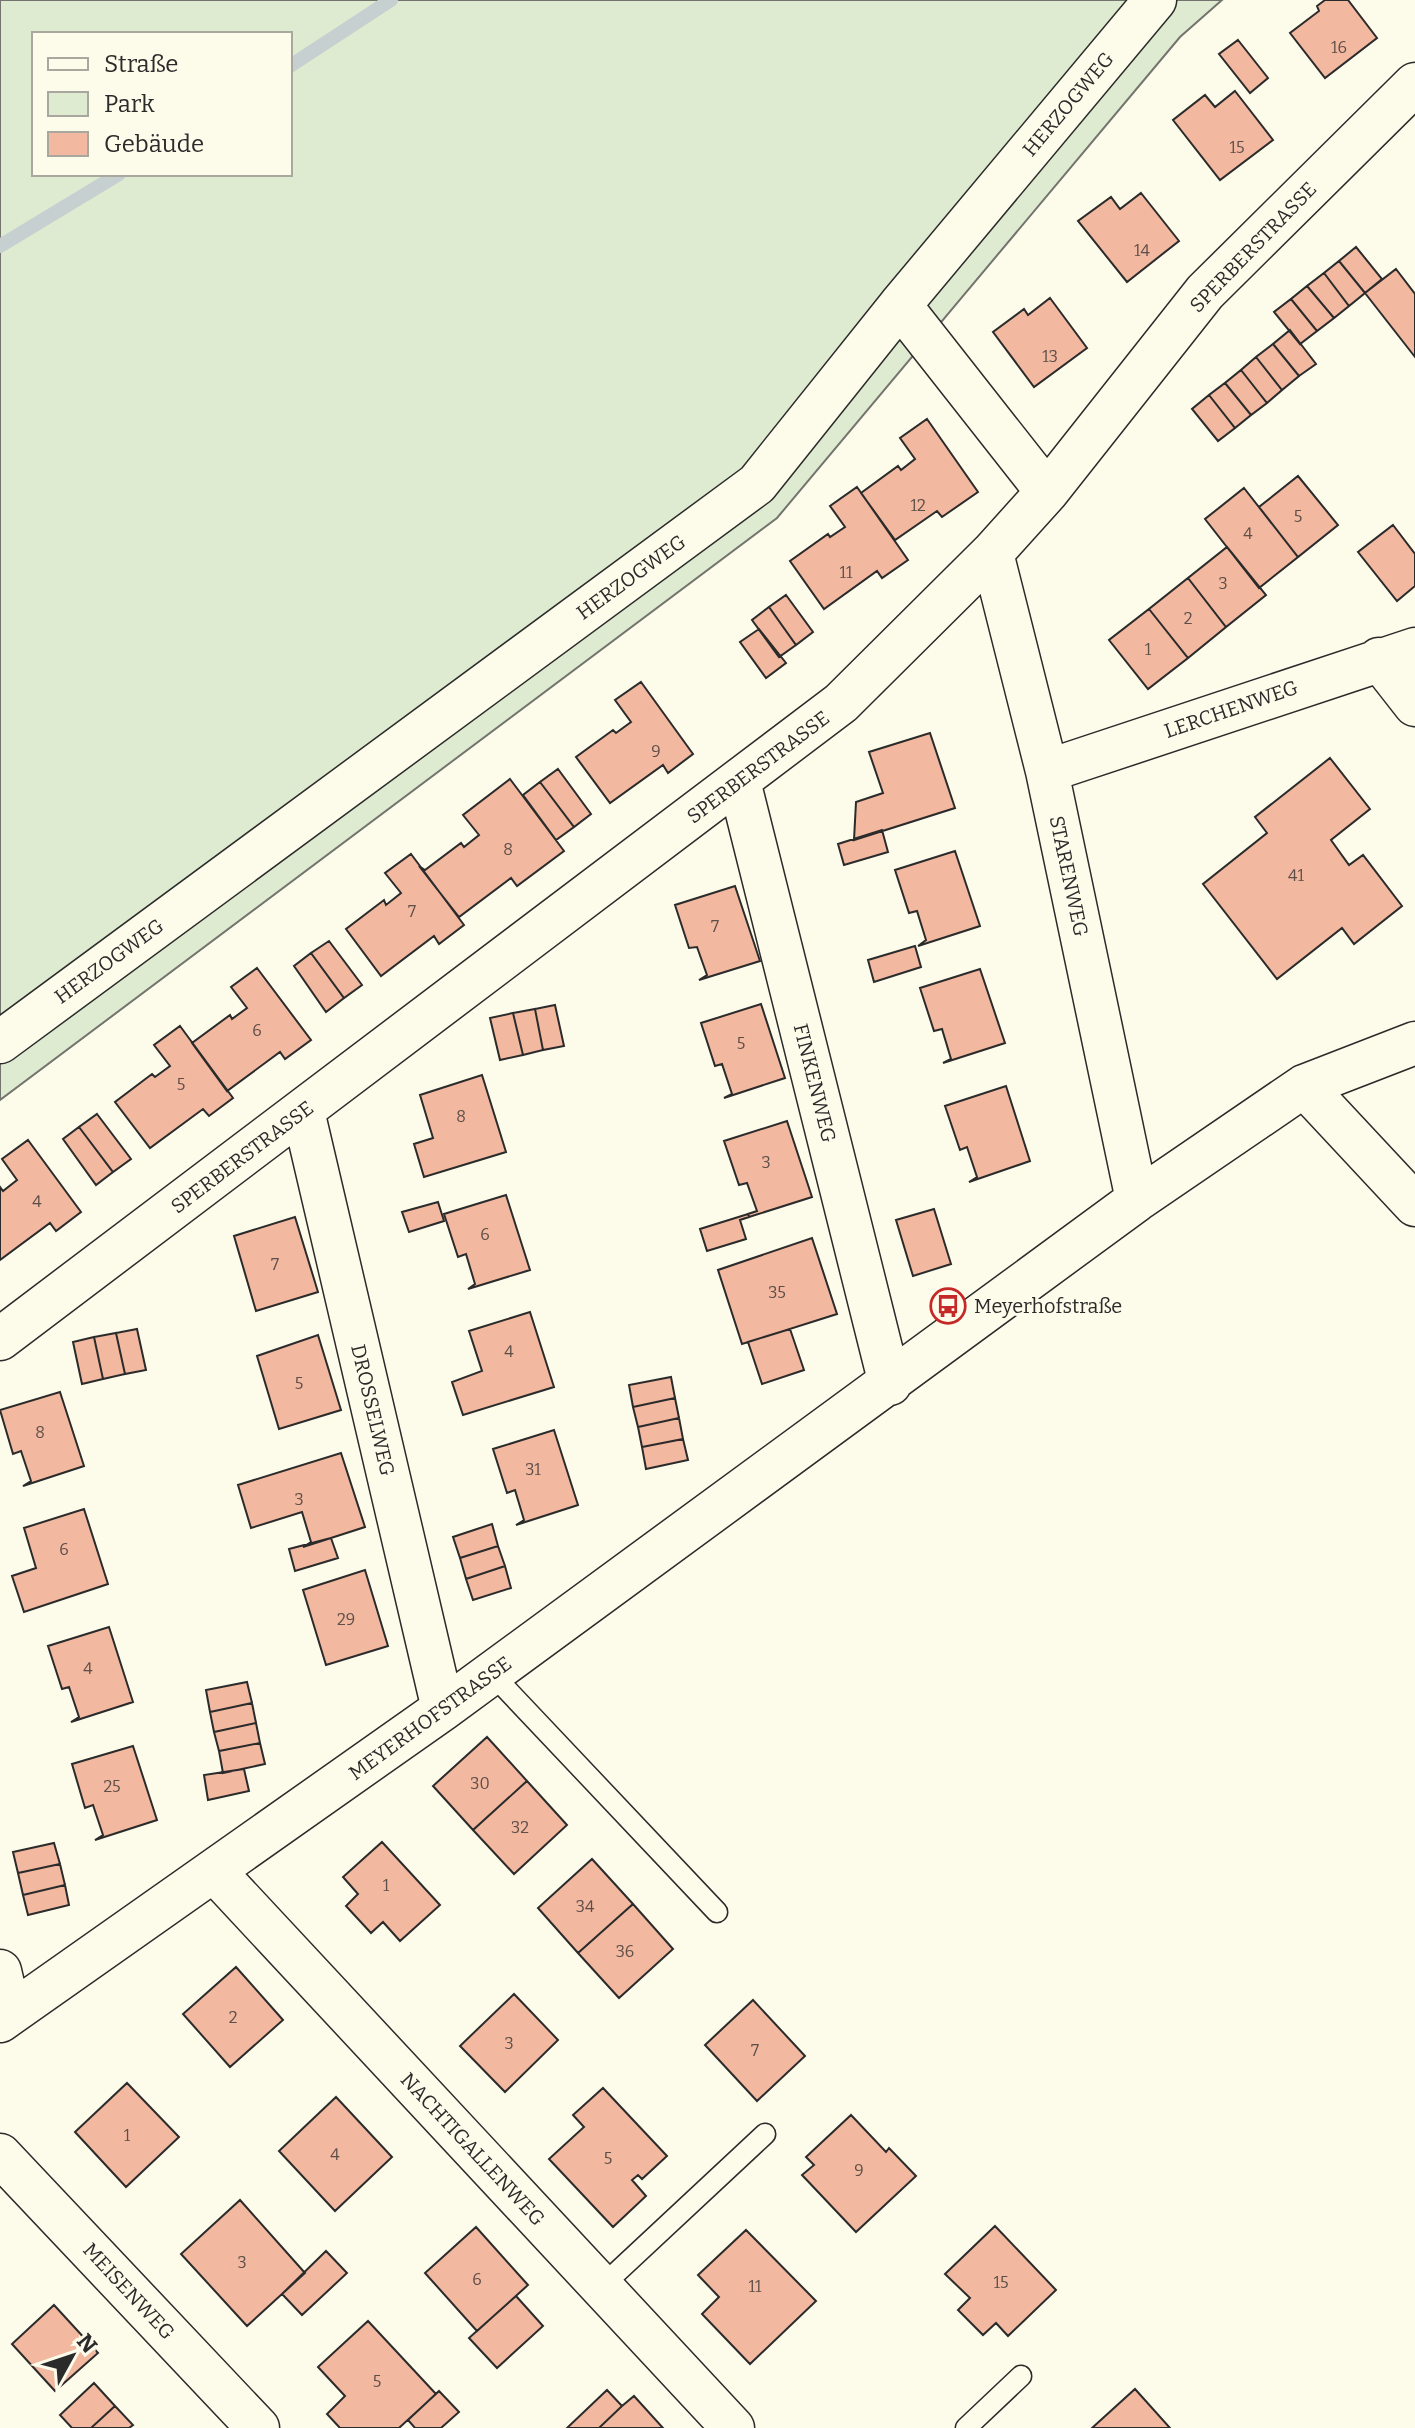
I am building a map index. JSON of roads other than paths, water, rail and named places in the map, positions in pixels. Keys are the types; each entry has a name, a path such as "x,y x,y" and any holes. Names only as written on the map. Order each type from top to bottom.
{"street":[{"name":"HERZOGWEG","path":"0,1042 757,484 900,305 1155,0"},
{"name":"SPERBERSTRASSE","path":"0,1339 841,703 992,553 1047,492 1205,292 1415,84"},
{"path":"900,305 1047,492"},
{"name":"STARENWEG","path":"992,553 1047,771 1137,1200"},
{"path":"1397,654 1415,705"},
{"name":"LERCHENWEG","path":"1047,771 1397,654"},
{"name":"FINKENWEG","path":"739,781 890,1384"},
{"name":"MEYERHOFSTRASSE","path":"5,2017 492,1674 1137,1200 1304,1086 1415,1043"},
{"path":"1304,1086 1415,1205"},
{"name":"DROSSELWEG","path":"303,1111 443,1709"},
{"name":"NACHTIGALLENWEG","path":"214,1871 733,2428"},
{"path":"0,1971 5,2017"},
{"name":"MEISENWEG","path":"0,2155 258,2428"}],"lane":[{"path":"492,1674 717,1912"},
{"path":"601,2287 765,2134"},
{"path":"966,2428 1021,2376"}],"waterway":[{"path":"292,65 391,0"},
{"path":"0,246 116,176"}],"place":[{"name":"Meyerhofstraße","path":"948,1306"}]}
